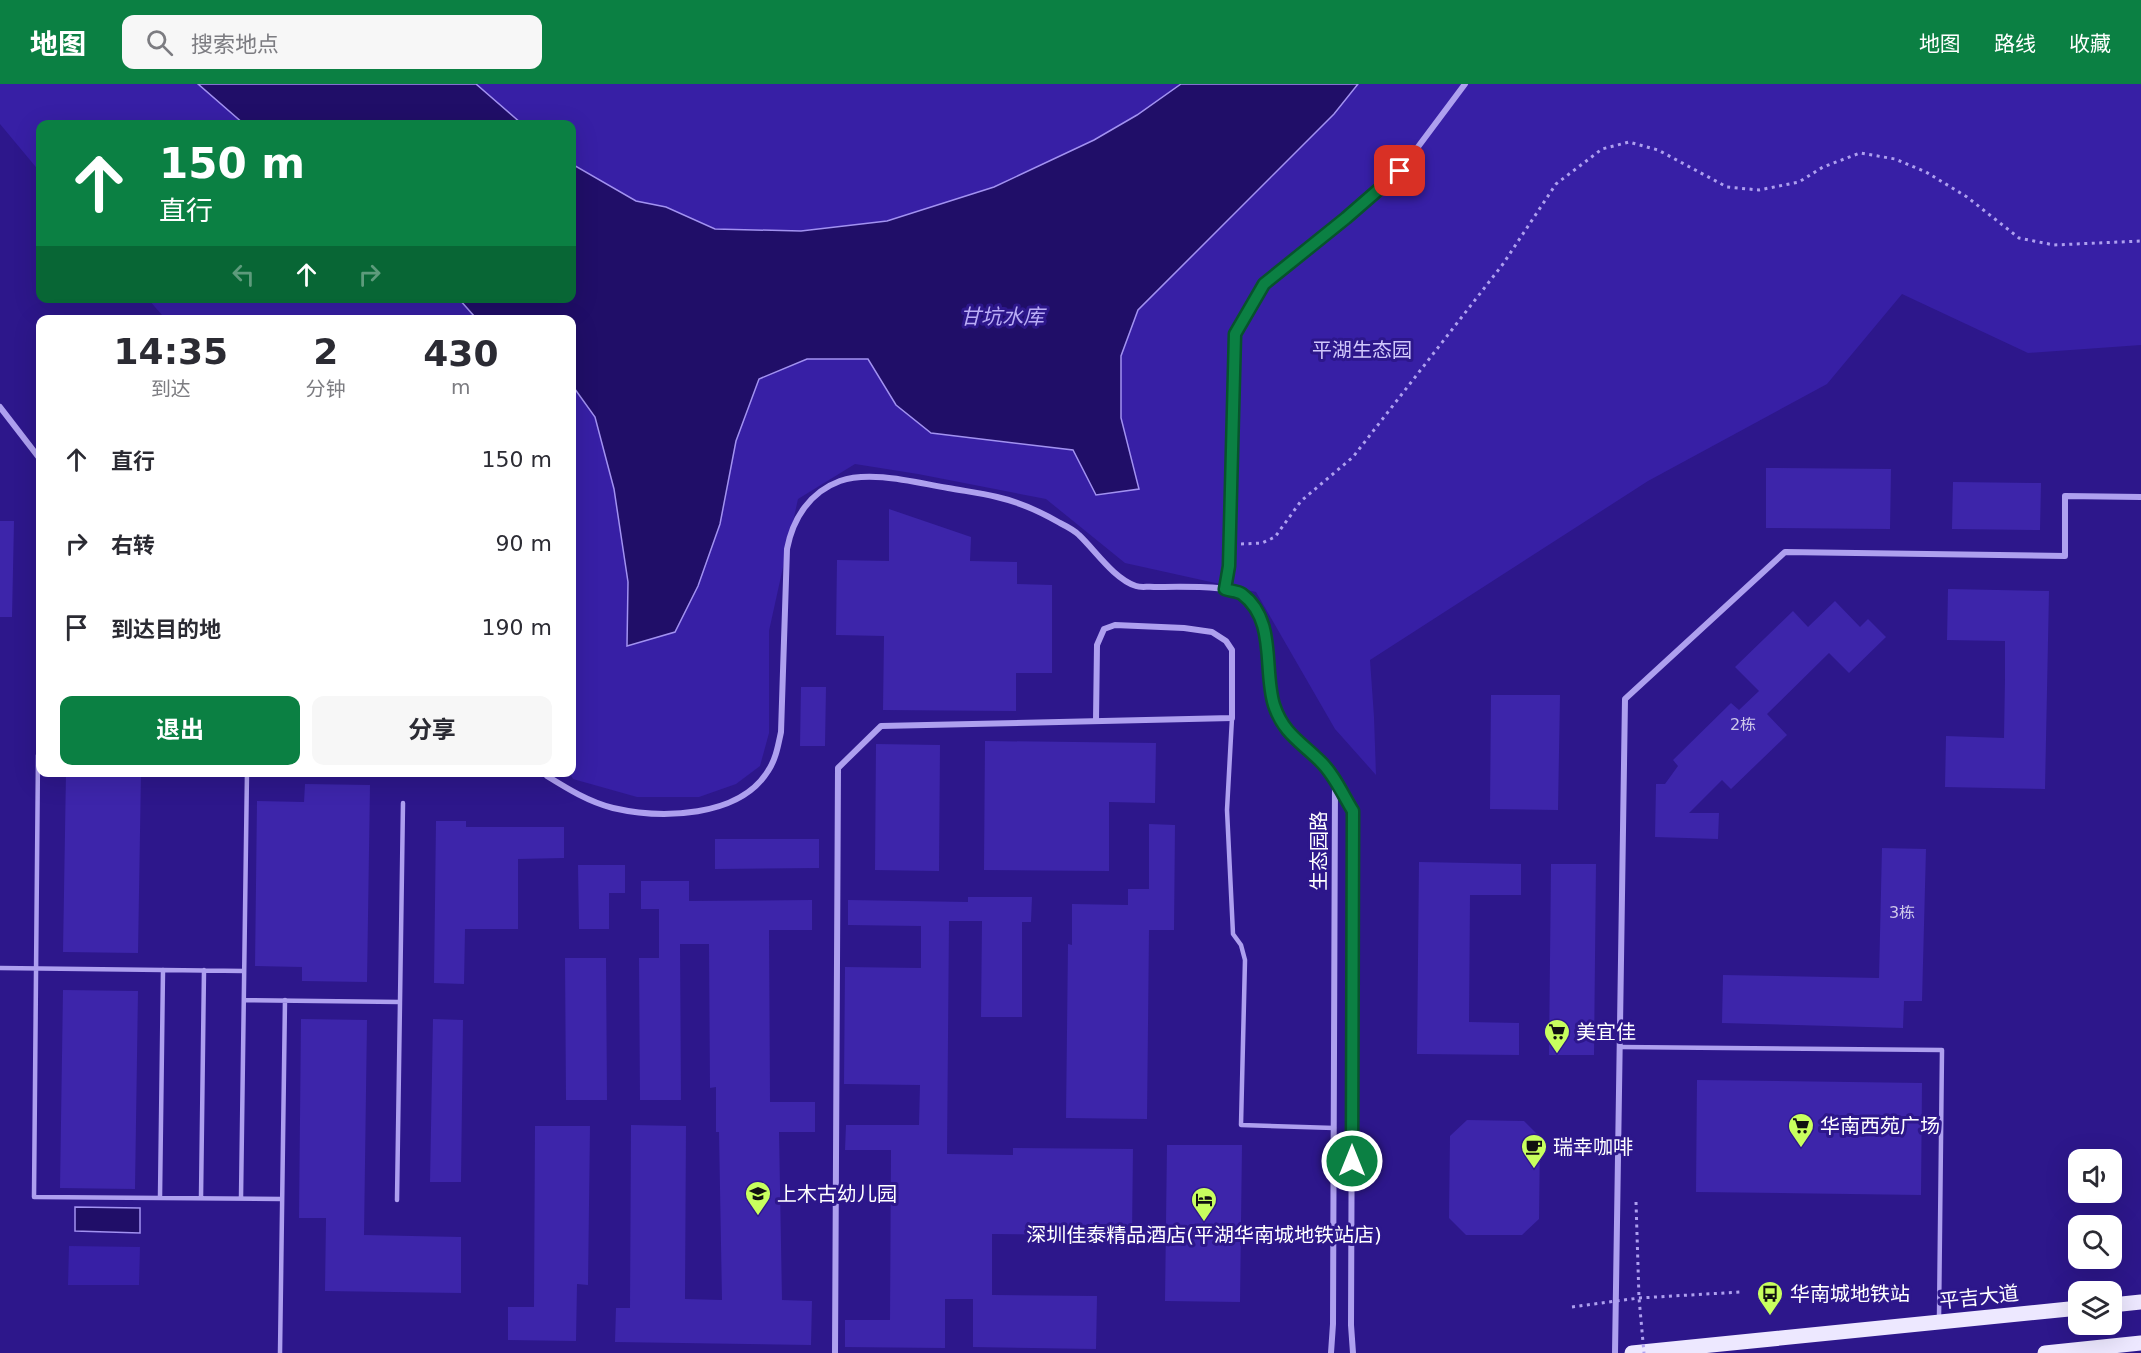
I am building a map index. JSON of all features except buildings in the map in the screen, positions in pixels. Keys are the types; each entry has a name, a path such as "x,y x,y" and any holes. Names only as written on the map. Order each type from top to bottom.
{"main road":[{"path":"2122,1304 2141,1302"},
{"name":"平吉大道","path":"1632,1353 2068,1309"},
{"path":"2045,1353 2141,1343"}],"street":[{"path":"1225,589 1230,543 1235,334 1264,284 1400,171 1465,84"},
{"path":"0,407 36,454"},
{"path":"549,777 578,795 611,807 647,814 683,813 718,807 738,800 755,788 768,772 777,753 781,732 787,549 794,523 809,501 819,492 841,481 866,476 916,482 998,497 1038,511 1078,533 1112,571 1136,586 1225,589 1240,593 1253,605 1264,629 1269,655 1270,687 1283,725 1296,741 1321,762 1335,782"},
{"path":"1615,1353 1624,699 1785,552 2065,556 2065,496 2141,497"},
{"path":"835,1353 838,768 881,726 1232,718 1232,650 1226,641 1212,632 1184,628 1115,625 1104,629 1097,645 1096,720"},
{"name":"生态园路","path":"1331,1353 1335,782"},
{"name":"生态园路","path":"1335,782 1353,811 1353,1353"}],"lane":[{"path":"1232,718 1227,810 1233,934 1241,945 1245,960 1241,1125 1334,1128"},
{"path":"38,777 34,1197 282,1198"},
{"path":"241,1198 247,777"},
{"path":"397,1200 403,803"},
{"path":"0,968 244,970"},
{"path":"160,1197 163,970"},
{"path":"201,1198 204,970"},
{"path":"244,999 400,1002"},
{"path":"280,1353 285,1000"},
{"path":"1620,1047 1942,1050 1939,1323"}],"path":[{"path":"1230,543 1262,543 1275,537 1301,501 1353,457 1503,264 1556,184 1602,149 1629,142 1658,150 1727,187 1759,190 1799,182 1823,167 1860,153 1895,159 1926,172 1967,197 2019,238 2054,245 2141,241"},
{"path":"1636,1202 1638,1298 1644,1353"},
{"path":"1572,1307 1638,1298 1741,1292"}],"green space":[{"name":"平湖生态园","path":"0,84 2141,84 2141,345 2028,353 1902,294 1827,384 1648,481 1370,660 1376,775 1335,729 1256,592 1125,563 1046,499 855,464 798,499 769,631 769,733 760,766 736,784 699,797 637,797 572,777 576,777 576,315 162,315 152,303 576,303 576,120 36,120 36,167 0,124"},
{"path":"69,1246 140,1247 139,1285 68,1285"}],"water":[{"path":"198,84 476,84 517,120 239,120"},
{"name":"甘坑水库","path":"1181,84 1358,84 1334,114 1138,310 1121,356 1121,418 1139,489 1096,495 1073,450 931,433 896,405 868,359 807,359 759,379 736,441 720,524 698,586 675,632 627,646 628,582 614,489 595,417 576,391 576,315 473,315 463,303 576,303 576,166 636,201 666,207 715,229 801,231 887,221 994,187 1094,140 1137,115"},
{"path":"75,1207 140,1208 140,1233 75,1231"}],"place":[{"name":"美宜佳","path":"1557,1055"},
{"name":"华南西苑广场","path":"1801,1149"},
{"name":"瑞幸咖啡","path":"1534,1170"},
{"name":"上木古幼儿园","path":"758,1217"},
{"name":"深圳佳泰精品酒店(平湖华南城地铁站店)","path":"1204,1223"},
{"name":"华南城地铁站","path":"1770,1317"}],"route":[{"path":"1352,1161 1353,811 1321,762 1296,741 1283,725 1270,687 1269,655 1264,629 1253,605 1240,593 1225,589 1229,566 1235,334 1264,284 1400,171"}]}
